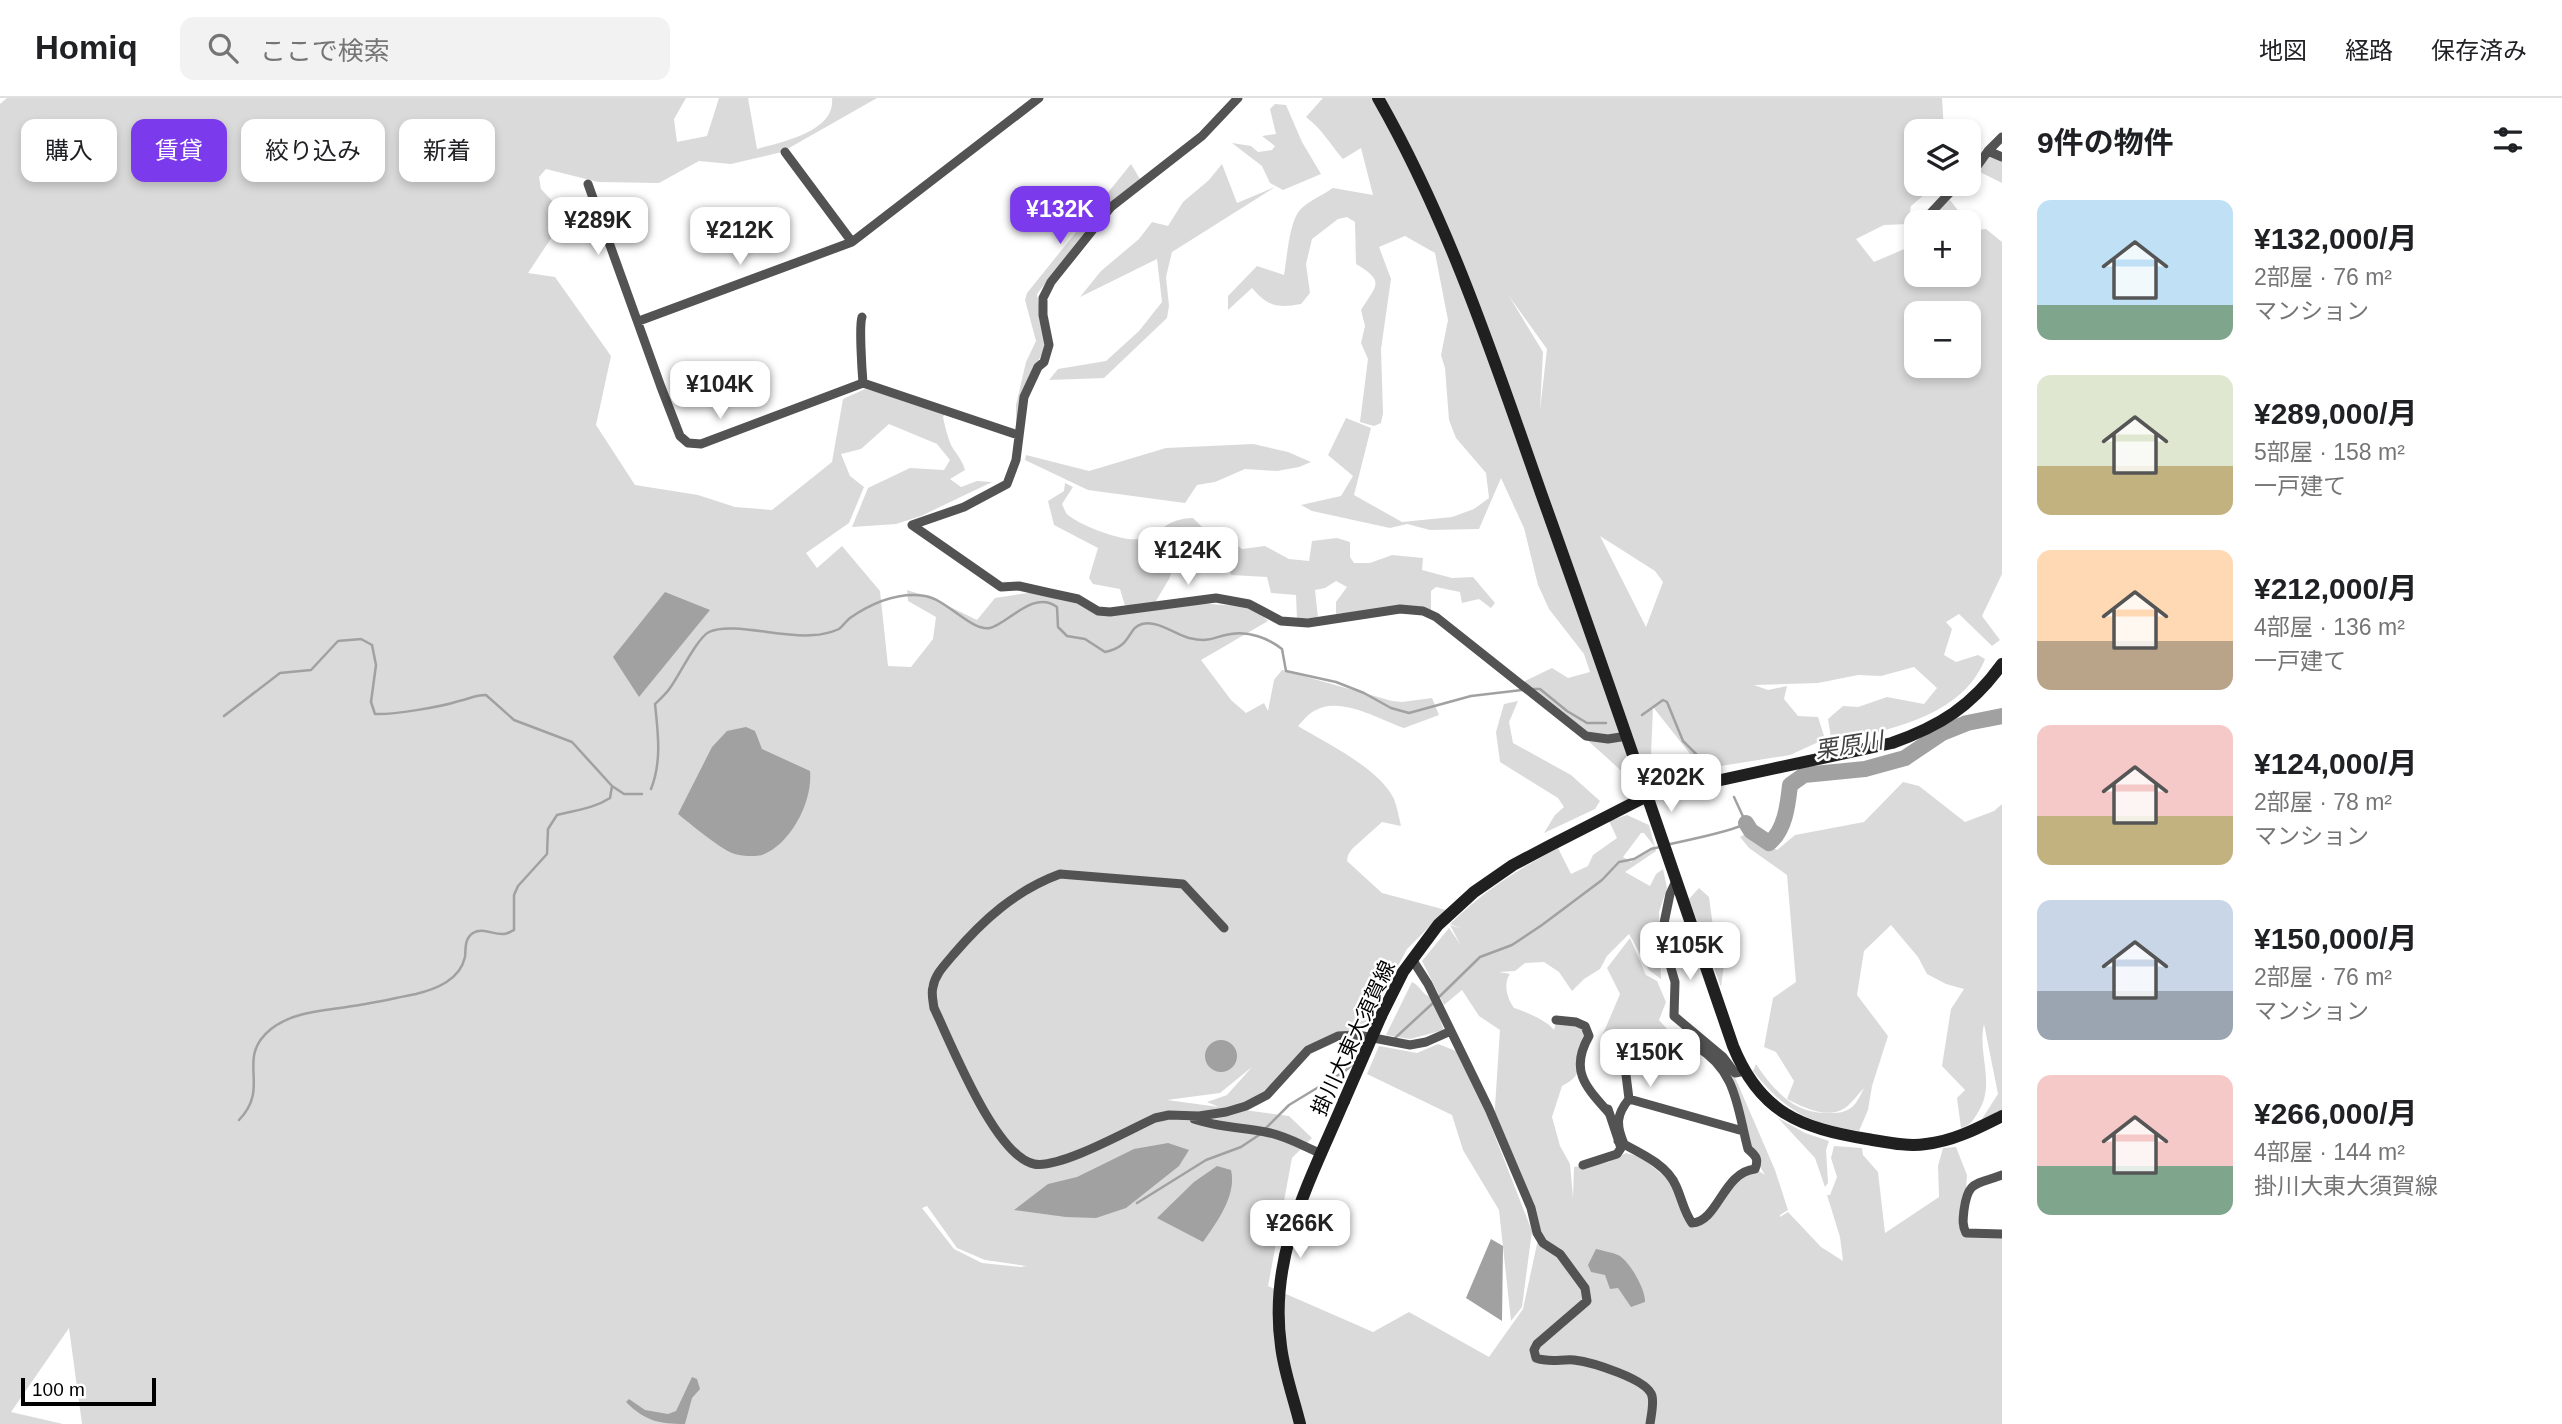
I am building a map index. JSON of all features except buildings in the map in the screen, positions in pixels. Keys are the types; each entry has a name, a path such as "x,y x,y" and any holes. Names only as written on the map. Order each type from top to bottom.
{"street":[{"path":"639,321 852,242 1039,98"},
{"path":"1238,98 1202,136 1111,207 1051,282 1043,298 1043,315 1049,345 1044,362 1038,367 1024,397 1016,460 1007,484 964,507 912,525 1001,587 1019,586 1078,599 1098,611 1110,612 1216,598 1249,604 1281,621 1308,623 1400,609 1423,611 1436,617 1586,736 1608,739 1627,736"},
{"path":"1378,98 1406,149 1455,258 1494,360 1733,1046 1745,1070 1775,1107 1799,1123 1840,1135 1891,1143 1926,1144 1963,1135 2002,1116"},
{"path":"1981,161 2002,137"},
{"path":"1988,151 2002,157"},
{"path":"785,152 852,242"},
{"path":"588,184 680,436 688,443 701,443 863,383 1018,435"},
{"path":"1933,210 1947,196"},
{"path":"862,317 863,383"},
{"name":"掛川大東大須賀線","path":"1300,1424 1281,1348 1278,1313 1287,1240 1301,1201 1381,1016 1412,959 1438,925 1474,892 1537,852 1647,796 1892,743 1922,733 1953,715 1976,697 2002,664"},
{"path":"1224,928 1183,884 1060,874 1044,880 1004,904 975,929 938,972 932,988 934,1008 990,1123 1022,1158 1034,1164 1054,1163 1154,1118 1226,1112 1267,1095 1308,1050 1338,1036 1358,1035 1410,1045 1426,1042 1451,1031"},
{"path":"1598,1093 1606,1104 1621,1142 1665,1170 1675,1184 1686,1215 1692,1223 1710,1215 1718,1198 1740,1174 1755,1169 1758,1163 1756,1156 1748,1149 1726,1072 1678,1021 1673,1010 1675,982 1668,958 1664,923 1670,894 1676,881"},
{"path":"1412,959 1428,984 1489,1109 1531,1208 1537,1233 1543,1243 1560,1254 1585,1288 1587,1301 1537,1343 1534,1350 1536,1358 1547,1361 1574,1360 1590,1364 1626,1376 1646,1387 1652,1396 1650,1424"},
{"path":"1556,1020 1585,1026 1590,1037 1581,1051 1582,1079 1609,1113"},
{"path":"1583,1165 1617,1154 1621,1148 1618,1114 1629,1098 1625,1067 1642,1039 1647,1038 1683,1050 1699,1043"},
{"path":"1699,1043 1723,1057 1735,1073 1745,1070"},
{"path":"1629,1098 1743,1131"},
{"path":"1186,1115 1213,1125 1244,1127 1275,1134 1322,1154"},
{"path":"2002,1175 1973,1186 1967,1192 1963,1226 1966,1233 2002,1234"}],"shaded area":[{"path":"7,98 686,98 674,119 677,142 707,136 719,98 748,98 757,149 792,139 816,127 831,110 832,98 877,98 782,152 731,164 699,161 659,183 598,182 546,169 539,177 541,189 556,205 560,225 528,273 555,277 611,356 596,425 635,485 698,495 735,507 772,510 832,462 843,399 865,389 947,411 943,417 947,435 965,470 950,479 961,487 977,481 992,482 921,516 896,524 852,527 868,488 910,468 944,470 950,460 937,444 889,424 861,449 841,454 850,476 864,487 849,523 806,553 817,568 842,546 880,591 888,666 911,667 933,639 936,617 908,601 907,590 932,598 977,620 995,598 1034,592 1066,596 1090,610 1195,603 1253,607 1268,621 1201,660 1231,700 1246,713 1264,703 1268,711 1274,680 1282,670 1392,701 1432,698 1439,715 1404,728 1359,710 1335,706 1314,711 1298,726 1364,767 1377,777 1394,799 1401,826 1382,822 1352,849 1347,861 1382,893 1446,910 1407,949 1364,1030 1338,1036 1308,1050 1261,1098 1237,1109 1289,1116 1312,1138 1292,1158 1268,1286 1373,1332 1409,1312 1489,1357 1523,1309 1540,1230 1494,1122 1500,1030 1479,1016 1462,990 1444,1005 1422,961 1449,928 1460,944 1450,925 1460,928 1450,924 1488,891 1528,865 1558,848 1571,874 1588,866 1593,855 1617,838 1609,821 1627,815 1649,825 1656,851 1625,872 1650,886 1656,874 1663,869 1667,888 1659,912 1661,979 1649,970 1629,934 1607,956 1600,969 1572,991 1559,972 1544,962 1525,963 1515,971 1499,972 1510,974 1507,991 1514,1008 1541,1020 1554,1030 1556,1023 1585,1026 1584,1053 1580,1068 1570,1081 1562,1086 1552,1117 1560,1146 1570,1164 1573,1198 1574,1167 1609,1162 1626,1153 1641,1157 1671,1182 1681,1210 1701,1222 1748,1169 1765,1175 1748,1147 1731,1082 1704,1042 1731,1068 1775,1170 1788,1210 1780,1217 1788,1212 1821,1247 1843,1261 1840,1237 1827,1195 1830,1195 1837,1177 1831,1158 1834,1146 1862,1148 1863,1155 1878,1172 1885,1233 1939,1197 1938,1166 1943,1148 1956,1147 1967,1175 1963,1233 2002,1233 2002,1424 82,1424 69,1328 11,1412 63,1424 0,1424 0,104","holes":["755,731 795,825 758,856 678,814","1641,833 1644,833 1654,846 1631,862 1623,857","1252,1067 1227,1095 1207,1102 1219,1107 1167,1100 1220,1093","927,1206 957,1248 985,1260 1026,1266 982,1263 954,1249 922,1208"]},
{"path":"1323,98 1942,98 1943,119 1904,119 1904,196 1923,196 1911,206 1910,210 1904,210 1904,224 1884,225 1856,239 1874,262 1904,249 1904,287 1981,287 1981,230 1986,229 2002,242 2002,574 1982,616 2000,640 1992,646 1959,614 1946,622 1952,629 1944,655 1956,662 1978,655 1985,659 1974,679 1959,695 1921,718 1832,744 1828,719 1843,706 1858,707 1887,697 1924,704 1937,688 1914,667 1881,676 1858,675 1818,683 1754,685 1768,690 1787,686 1784,699 1798,716 1818,717 1825,739 1790,755 1702,769 1653,707 1650,779 1637,785 1523,682 1552,668 1568,678 1590,672 1584,654 1549,609 1538,585 1524,528 1501,478 1479,529 1430,530 1407,524 1390,528 1312,511 1301,505 1341,496 1353,476 1328,455 1346,418 1371,428 1354,495 1402,522 1452,517 1474,509 1489,498 1486,473 1456,438 1449,420 1445,368 1441,355 1448,320 1435,253 1405,236 1379,247 1391,279 1381,349 1383,413 1381,423 1374,426 1360,422 1368,359 1361,343 1365,326 1361,310 1374,289 1375,280 1356,264 1355,222 1347,217 1338,219 1312,239 1306,264 1310,293 1301,304 1274,305 1252,288 1228,310 1228,296 1257,266 1284,275 1293,223 1303,207 1333,188 1373,195 1361,148 1343,159 1306,117","holes":["1509,296 1547,349 1540,410 1543,352","1600,536 1655,571 1663,582 1646,627"]},
{"path":"1275,104 1286,105 1302,142 1321,174 1283,190 1270,183 1262,166 1232,143 1251,146 1258,152 1272,150 1275,146 1262,136 1276,134 1270,109"},
{"path":"1990,152 2002,158 2002,183 1981,172 1981,166"},
{"path":"1131,164 1140,179 1105,207 1037,294 1046,345 1024,391 1016,427 1016,405 1026,362 1036,341 1025,300 1027,293"},
{"path":"1222,164 1237,203 1275,187 1172,252 1166,277 1169,306 1167,318 1104,378 1049,380 1058,369 1106,361 1139,331 1162,302 1157,259 1080,297 1101,271 1139,239 1152,222 1168,226 1183,202 1209,180"},
{"path":"1950,200 1958,210 1938,210"},
{"path":"1253,444 1288,452 1311,462 1277,471 1245,469 1215,482 1197,485 1185,503 1088,490 1025,460 1026,455 1089,471 1166,448"},
{"path":"1065,483 1073,487 1062,504 1067,514 1101,532 1139,539 1176,521 1193,518 1207,532 1224,536 1242,549 1265,546 1289,559 1309,561 1312,541 1337,538 1350,542 1350,557 1354,563 1370,563 1392,555 1423,558 1422,570 1452,578 1473,577 1495,603 1491,608 1479,599 1462,603 1460,592 1436,587 1431,591 1431,610 1400,607 1336,614 1336,602 1347,587 1336,581 1325,588 1315,590 1318,618 1297,619 1296,595 1271,593 1267,577 1231,575 1224,546 1205,550 1179,550 1169,579 1153,606 1126,609 1120,589 1093,584 1089,578 1098,548 1054,525 1048,501 1064,491"},
{"path":"665,592 710,610 639,697 613,657"},
{"path":"1518,701 1509,722 1513,743 1571,775 1600,801 1595,809 1544,833 1555,815 1564,807 1558,798 1500,762 1496,732 1504,704"},
{"path":"746,727 755,731 762,749 810,771 808,795 798,820 773,849 756,856 730,852 678,814 712,747 727,731"},
{"path":"1903,782 1919,786 1965,822 1994,811 2002,804 2002,1110 1980,1122 1998,1094 1984,1024 1986,1092 1974,1119 1961,1128 1957,1098 1965,1090 1942,1066 1951,1009 1964,989 1946,984 1927,974 1918,957 1891,925 1864,951 1857,995 1888,1036 1872,1086 1868,1110 1859,1131 1826,1124 1799,1113 1776,1097 1753,1071 1756,1064 1771,1084 1787,1100 1796,1106 1823,1113 1787,1099 1794,1081 1776,1052 1764,1047 1773,998 1796,982 1787,875 1749,848 1740,837 1747,833 1777,850 1795,835 1864,822","holes":["1864,1088 1852,1107 1837,1113 1831,1113 1853,1101"]},
{"path":"1699,888 1709,897 1716,949 1724,965 1721,987 1689,899"},
{"path":"1630,938 1646,975 1657,981 1666,1002 1659,1020 1678,1041 1640,1032 1603,1034 1620,994 1607,968"},
{"path":"1412,982 1432,998 1444,1030 1410,1039 1386,1035"},
{"path":"1221,1040 1232,1045 1237,1056 1232,1067 1221,1072 1210,1067 1205,1056 1210,1045"},
{"path":"1438,1044 1456,1051 1482,1103 1532,1231 1522,1307 1511,1321 1499,1210 1463,1150 1452,1115 1367,1074 1379,1046 1417,1053"},
{"path":"1778,1118 1805,1133 1829,1141 1826,1150 1828,1183 1825,1187 1815,1158"},
{"path":"1168,1143 1189,1150 1179,1166 1126,1208 1096,1218 1014,1210 1048,1184 1077,1177 1134,1149"},
{"path":"1217,1166 1231,1170 1231,1189 1224,1208 1203,1242 1157,1218 1194,1182"},
{"path":"1491,1239 1503,1246 1502,1321 1466,1298"},
{"path":"1596,1249 1618,1255 1627,1263 1640,1283 1645,1302 1631,1307 1618,1288 1610,1289 1605,1275 1591,1272 1588,1265"},
{"path":"692,1377 697,1379 700,1389 692,1398 685,1424 653,1420 626,1402 629,1399 645,1410 668,1414 676,1411"}],"waterway":[{"path":"651,789 658,758 655,704 709,632 731,628 802,636 823,634 839,629 850,618 867,608 896,597 915,595 933,598 983,628 997,625 1030,605 1048,603 1057,607 1058,627 1067,636 1085,639 1105,652 1114,650 1125,642 1137,626 1148,623 1196,639 1207,640 1238,633 1251,635 1282,649 1286,671 1336,682 1391,708 1409,713 1471,696 1522,690"},
{"path":"224,716 280,673 311,670 338,641 361,639 372,645 376,665 371,702 375,714 429,708 486,695 514,720 572,742 612,786 624,794 642,794"},
{"path":"1533,689 1540,689 1587,723 1606,723"},
{"path":"1642,715 1663,700 1667,702 1683,741 1706,764"},
{"name":"栗原川","path":"1746,823 1751,831 1769,843 1782,824 1790,785 1804,775 1865,769 1905,758 1942,733 1967,723 2002,716"},
{"path":"239,1120 253,1096 255,1051 260,1040 271,1029 300,1015 416,994 446,982 462,965 470,935 481,931 504,934 514,930 514,895 518,886 547,854 548,829 557,815 604,802 610,798 612,786"},
{"path":"1670,844 1722,832 1746,823 1734,797"},
{"path":"1438,998 1480,957 1512,945 1542,925 1602,880 1619,862 1634,859 1660,847"},
{"path":"1394,1039 1433,1003"},
{"path":"1264,1130 1289,1105 1345,1071 1356,1061"},
{"path":"1137,1203 1206,1160 1241,1147 1259,1135"}]}
